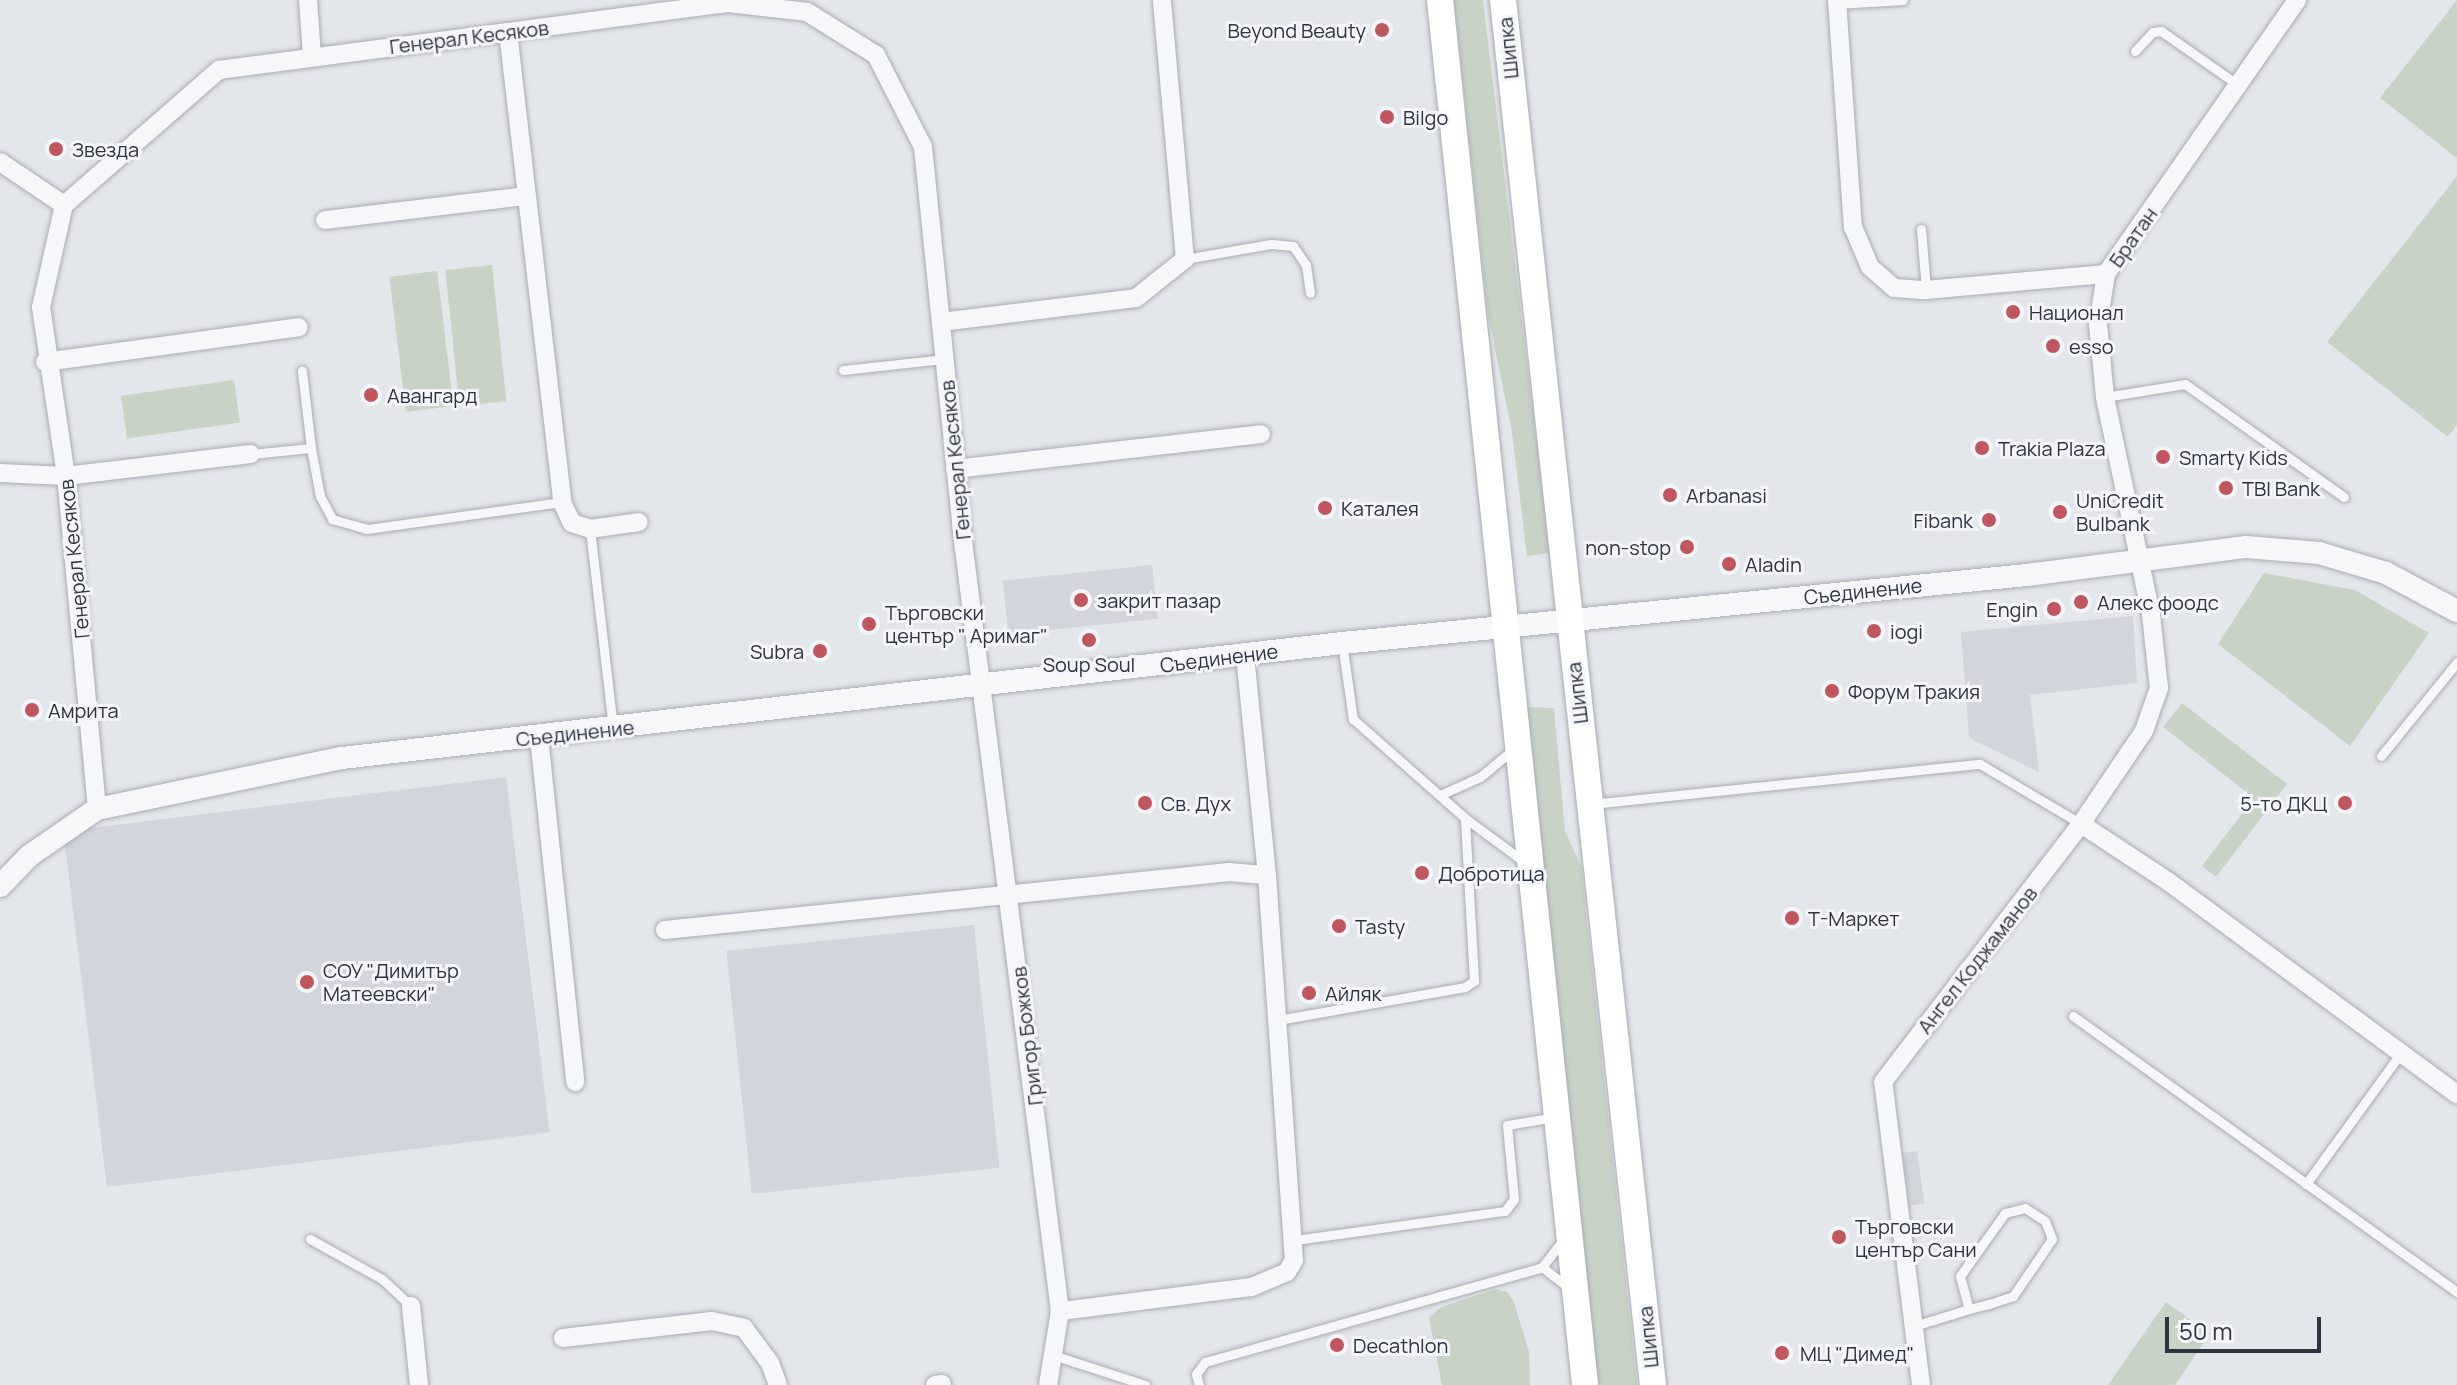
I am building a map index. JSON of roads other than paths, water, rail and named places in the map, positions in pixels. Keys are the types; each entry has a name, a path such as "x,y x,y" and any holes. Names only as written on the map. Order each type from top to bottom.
{"main road":[{"path":"1440,0 1515,748 1571,1230 1585,1385"},
{"name":"Шипка","path":"1503,0 1653,1385"}],"street":[{"path":"308,0 312,56"},
{"path":"941,322 1136,298 1185,259 1162,0"},
{"name":"Братан","path":"2138,560 2105,397 2098,324 2106,274 2297,0"},
{"name":"Генерал Кесяков","path":"97,809 66,476 45,362 41,307 64,205 219,70 312,56 728,2 807,12 876,55 923,147 955,469 983,686"},
{"path":"1837,2 1853,227 1870,267 1894,288 1926,290 2106,274"},
{"path":"508,32 562,502 572,523 590,529 639,522"},
{"path":"0,162 64,205"},
{"path":"325,220 527,196"},
{"path":"45,362 299,327"},
{"path":"955,469 1261,434"},
{"path":"0,473 66,476 251,454"},
{"name":"Съединение","path":"1,883 29,856 97,809 342,758 1342,643 2246,547 2319,553 2386,573 2457,611"},
{"name":"Ангел Коджаманов","path":"1921,1385 1883,1082 2081,824 2144,731 2159,688 2151,614 2138,560"},
{"path":"1060,1311 1251,1287 1287,1272 1294,1260 1267,875 1245,655"},
{"name":"Григор Божков","path":"983,686 1060,1311 1056,1356 1048,1385"},
{"path":"539,737 575,1082"},
{"path":"2081,824 2169,882 2457,1094"},
{"path":"665,930 1229,872 1267,875"},
{"path":"411,1306 419,1385"},
{"path":"563,1338 712,1321 744,1328 770,1363 778,1385"},
{"path":"935,1385 942,1384"}],"lane":[{"path":"1837,2 1903,0"},
{"path":"2135,51 2153,32 2161,31 2238,85"},
{"path":"1921,229 1926,290"},
{"path":"1185,259 1271,244 1293,246 1306,265 1310,293"},
{"path":"843,370 945,359"},
{"path":"302,371 320,496 332,519 367,529 562,502"},
{"path":"2105,397 2185,384 2344,497"},
{"path":"251,454 311,448"},
{"path":"590,529 613,729"},
{"path":"1342,643 1353,719 1465,818 1530,866"},
{"path":"2381,756 2457,662"},
{"path":"1440,795 1480,777 1515,748"},
{"path":"1590,805 1980,764 2081,824"},
{"path":"1278,1020 1465,987 1474,981 1465,818"},
{"path":"2073,1016 2457,1292"},
{"path":"2306,1184 2401,1053"},
{"path":"1295,1240 1505,1211 1514,1199 1507,1125 1558,1116"},
{"path":"1914,1326 2013,1296 2052,1239 2045,1221 2025,1208 2005,1213 1960,1276 1969,1309"},
{"path":"1199,1385 1196,1374 1205,1362 1542,1267 1571,1230"},
{"path":"310,1239 382,1279 411,1306"},
{"path":"1542,1267 1578,1296"},
{"path":"1056,1356 1145,1385"}],"place":[{"name":"Beyond Beauty","path":"1382,30"},
{"name":"Bilgo","path":"1387,117"},
{"name":"Звезда","path":"56,149"},
{"name":"Национал","path":"2013,312"},
{"name":"esso","path":"2053,346"},
{"name":"Авангард","path":"371,395"},
{"name":"Trakia Plaza","path":"1982,448"},
{"name":"Smarty Kids","path":"2163,457"},
{"name":"TBI Bank","path":"2226,488"},
{"name":"Аrbanasi","path":"1670,495"},
{"name":"Каталея","path":"1325,508"},
{"name":"UniCredit Bulbank","path":"2060,512"},
{"name":"Fibank","path":"1989,520"},
{"name":"non-stop","path":"1687,547"},
{"name":"Аladin","path":"1729,564"},
{"name":"закрит пазар","path":"1081,600"},
{"name":"Алекс фоодс","path":"2081,602"},
{"name":"Engin","path":"2054,609"},
{"name":"Търговски център \" Аримаг\"","path":"869,624"},
{"name":"iogi","path":"1874,631"},
{"name":"Soup Soul","path":"1089,640"},
{"name":"Subra","path":"820,651"},
{"name":"Форум Тракия","path":"1832,691"},
{"name":"Амрита","path":"32,710"},
{"name":"Св. Дух","path":"1145,803"},
{"name":"5-то ДКЦ","path":"2345,803"},
{"name":"Добротица","path":"1422,873"},
{"name":"Т-Маркет","path":"1792,918"},
{"name":"Tasty","path":"1339,926"},
{"name":"СОУ \"Димитър Матеевски\"","path":"307,982"},
{"name":"Айляк","path":"1309,993"},
{"name":"Търговски център Сани","path":"1839,1237"},
{"name":"Decathlon","path":"1337,1345"},
{"name":"МЦ \"Димед\"","path":"1782,1353"}]}
